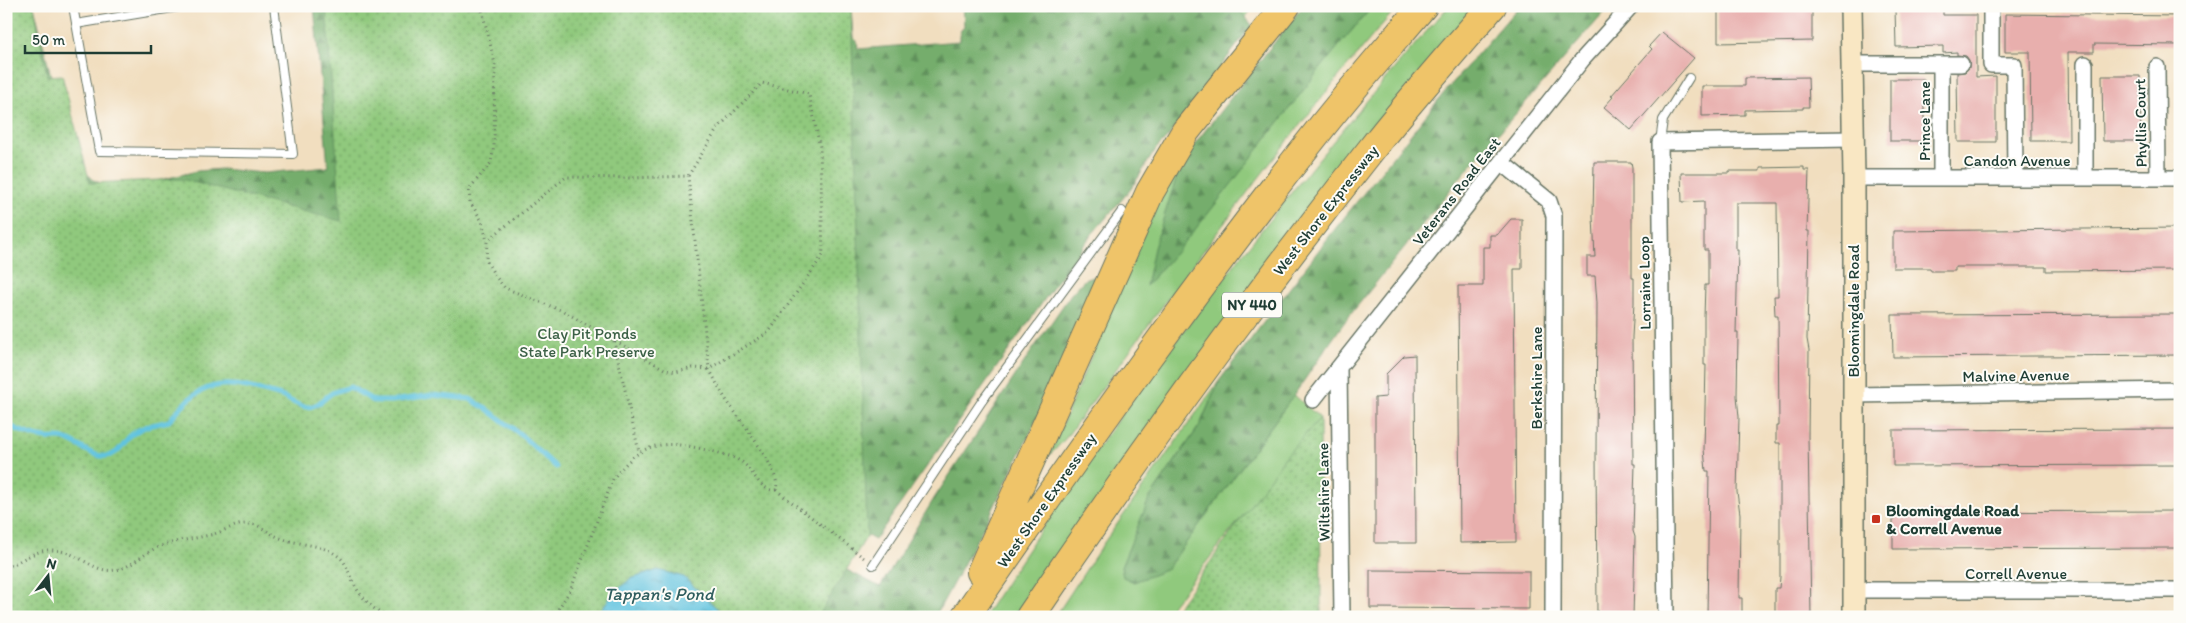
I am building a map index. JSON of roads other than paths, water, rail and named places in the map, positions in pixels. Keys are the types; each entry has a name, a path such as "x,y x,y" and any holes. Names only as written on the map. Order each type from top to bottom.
{"highway":[{"path":"963,617 1150,192 1184,132 1286,6"},
{"name":"West Shore Expressway","path":"963,617 1072,462 1191,300 1325,123 1423,6"},
{"name":"West Shore Expressway","path":"1030,617 1114,492 1229,336 1371,150 1492,6"}],"street":[{"name":"Veterans Road East","path":"1313,400 1582,60 1631,6"},
{"name":"Bloomingdale Road","path":"1851,6 1854,178 1852,395 1854,617"},
{"path":"1991,6 1991,65 2014,64 2015,178"},
{"name":"Prince Lane","path":"1852,64 1961,64"},
{"name":"Prince Lane","path":"1941,64 1941,178"},
{"path":"2084,64 2084,178"},
{"name":"Phyllis Court","path":"2157,67 2158,178"},
{"path":"1660,142 1853,139"},
{"name":"Lorraine Loop","path":"1660,142 1666,617"},
{"name":"Berkshire Lane","path":"1501,162 1549,201 1554,216 1553,617"},
{"name":"Candon Avenue","path":"1854,178 2180,178"},
{"name":"Wiltshire Lane","path":"1339,368 1342,617"},
{"name":"Malvine Avenue","path":"1852,395 2180,390"},
{"name":"Correll Avenue","path":"1853,590 2180,590"}],"lane":[{"path":"72,6 99,151 293,154 274,6"},
{"path":"76,24 185,6"},
{"path":"1660,142 1663,120 1689,78"},
{"path":"873,565 982,401 1122,211"}],"water":[{"name":"Tappan's Pond","path":"658,570 684,577 726,617 595,617 613,594 630,579"}],"waterway":[{"path":"6,424 31,435 65,439 96,455 109,456 115,453 130,436 139,430 169,421 182,406 207,388 219,385 247,387 281,396 299,405 310,407 334,392 350,387 374,401 392,401 432,395 470,399 487,409 520,434 556,467"}],"place":[{"name":"Bloomingdale Road & Correll Avenue","path":"1876,519"}],"park label":[{"name":"Clay Pit Ponds State Park Preserve","path":"587,342"}]}
